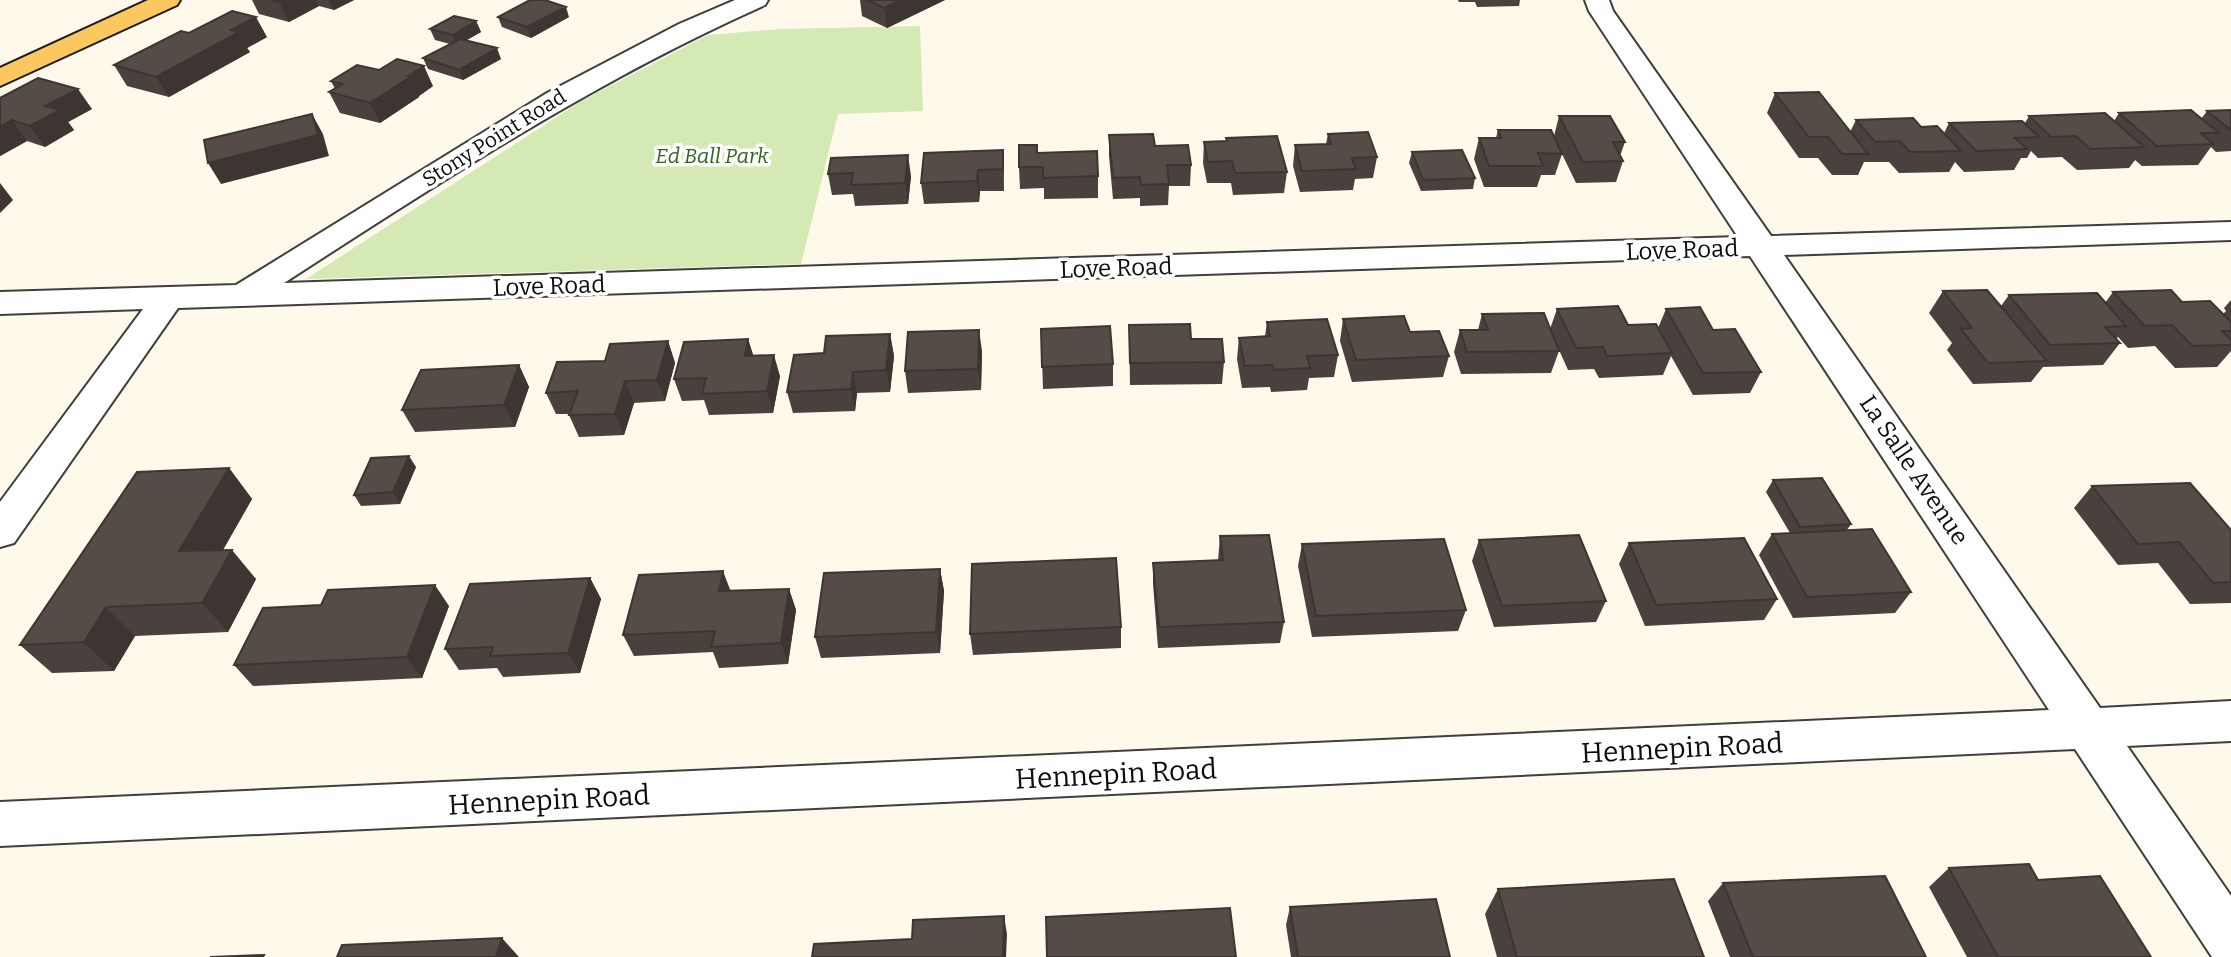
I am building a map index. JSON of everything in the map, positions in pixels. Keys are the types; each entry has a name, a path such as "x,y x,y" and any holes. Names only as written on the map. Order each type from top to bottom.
{"main road":[{"path":"0,78 168,0"}],"street":[{"name":"Stony Point Road","path":"242,296 586,82 681,33 756,0"},
{"name":"La Salle Avenue","path":"1597,0 1601,11 1765,247 2231,940"},
{"name":"Love Road","path":"0,303 2231,231"},
{"path":"0,531 168,298"},
{"name":"Hennepin Road","path":"0,824 2231,721"}],"green space":[{"name":"Ed Ball Park","path":"920,26 923,111 838,114 801,264 306,279 583,100 708,35 780,29"}],"building":[{"path":"530,0 545,0 566,7 527,27 498,17"},
{"path":"867,0 901,0 884,8"},
{"path":"232,11 256,17 231,30 239,32 156,77 114,65 181,31 189,33"},
{"path":"454,16 476,21 453,35 430,29"},
{"path":"460,39 497,48 459,70 423,58"},
{"path":"397,59 424,66 370,103 329,92 343,84 331,81 357,65 379,70"},
{"path":"38,78 78,89 45,106 60,110 30,126 12,120 0,127 0,98"},
{"path":"1819,92 1868,154 1842,154 1828,137 1809,137 1775,93"},
{"path":"2191,110 2219,133 2201,133 2213,144 2157,146 2119,113"},
{"path":"2231,110 2231,130 2207,111"},
{"path":"2105,113 2144,147 2090,149 2076,136 2051,137 2029,116"},
{"path":"312,114 318,135 208,163 204,140"},
{"path":"1559,116 1610,116 1625,142 1613,142 1623,161 1583,162"},
{"path":"1913,118 1921,127 1937,126 1961,151 1910,152 1900,141 1875,142 1856,120"},
{"path":"2022,121 2039,137 2015,138 2027,149 1976,151 1949,123"},
{"path":"1498,130 1551,130 1562,154 1538,153 1543,166 1489,166 1479,138 1501,138"},
{"path":"1368,132 1377,157 1352,158 1356,169 1302,171 1295,145 1331,144 1328,134"},
{"path":"1153,134 1155,146 1188,145 1191,165 1167,165 1169,184 1141,185 1140,177 1113,178 1109,135"},
{"path":"1277,136 1287,172 1235,173 1232,161 1208,162 1204,142 1227,141 1226,138"},
{"path":"1019,145 1037,145 1037,153 1097,151 1098,176 1043,178 1043,167 1019,167"},
{"path":"1003,150 1003,169 978,170 977,181 921,183 924,153"},
{"path":"1462,150 1475,178 1423,180 1412,152"},
{"path":"908,155 905,183 851,185 853,173 828,174 831,158"},
{"path":"1987,290 2047,361 1988,363 1961,329 1972,328 1943,291"},
{"path":"2171,290 2182,302 2210,301 2231,322 2231,331 2222,331 2231,340 2231,345 2193,346 2172,325 2145,326 2113,292"},
{"path":"2097,293 2126,326 2105,327 2120,343 2050,345 2009,295"},
{"path":"1618,306 1628,325 1656,324 1672,353 1607,356 1603,347 1576,348 1557,309"},
{"path":"1700,307 1713,330 1735,329 1761,372 1703,373 1666,309"},
{"path":"1544,313 1559,351 1467,352 1460,330 1488,330 1482,314"},
{"path":"1404,316 1410,332 1439,331 1449,356 1356,360 1343,319"},
{"path":"1327,319 1338,355 1307,356 1310,368 1274,370 1272,365 1245,366 1239,338 1270,336 1267,322"},
{"path":"1190,324 1191,339 1222,339 1224,362 1130,363 1129,325"},
{"path":"1110,326 1113,364 1042,367 1041,329"},
{"path":"979,330 978,369 905,371 908,332"},
{"path":"890,334 886,370 853,372 851,389 787,392 794,355 824,353 826,336"},
{"path":"748,339 745,356 774,355 767,391 702,394 706,378 674,379 684,342"},
{"path":"668,341 657,380 625,381 615,414 569,415 578,391 546,393 557,362 605,361 610,344"},
{"path":"519,365 504,405 402,410 421,370"},
{"path":"409,456 393,492 354,495 371,458"},
{"path":"229,468 179,551 232,550 202,603 106,607 84,642 20,645 137,472"},
{"path":"1822,478 1851,524 1800,527 1773,480"},
{"path":"2190,483 2231,530 2231,582 2213,583 2179,542 2138,544 2092,486"},
{"path":"1872,529 1911,592 1807,597 1772,534"},
{"path":"1269,535 1284,622 1159,627 1153,563 1223,560 1220,536"},
{"path":"1579,535 1606,601 1502,606 1479,540"},
{"path":"1744,538 1777,599 1656,605 1629,543"},
{"path":"1444,539 1466,610 1316,616 1302,544"},
{"path":"1116,558 1121,627 970,634 972,564"},
{"path":"940,569 936,632 815,637 824,573"},
{"path":"723,571 719,591 789,589 781,643 711,647 715,631 623,635 639,575"},
{"path":"590,578 568,653 490,656 493,647 445,649 470,584"},
{"path":"435,585 407,657 234,665 263,608 321,605 328,590"},
{"path":"2029,864 2038,880 2100,876 2151,957 1998,957 1949,868"},
{"path":"1885,876 1926,957 1753,957 1723,883"},
{"path":"1674,879 1704,957 1517,957 1498,889"},
{"path":"1436,899 1450,957 1298,957 1290,907"},
{"path":"1230,908 1236,957 1047,957 1046,917"},
{"path":"1004,916 1003,957 812,957 814,944 912,939 913,920"},
{"path":"502,938 496,957 337,957 342,945"},
{"path":"264,955 263,957 210,957"}]}
